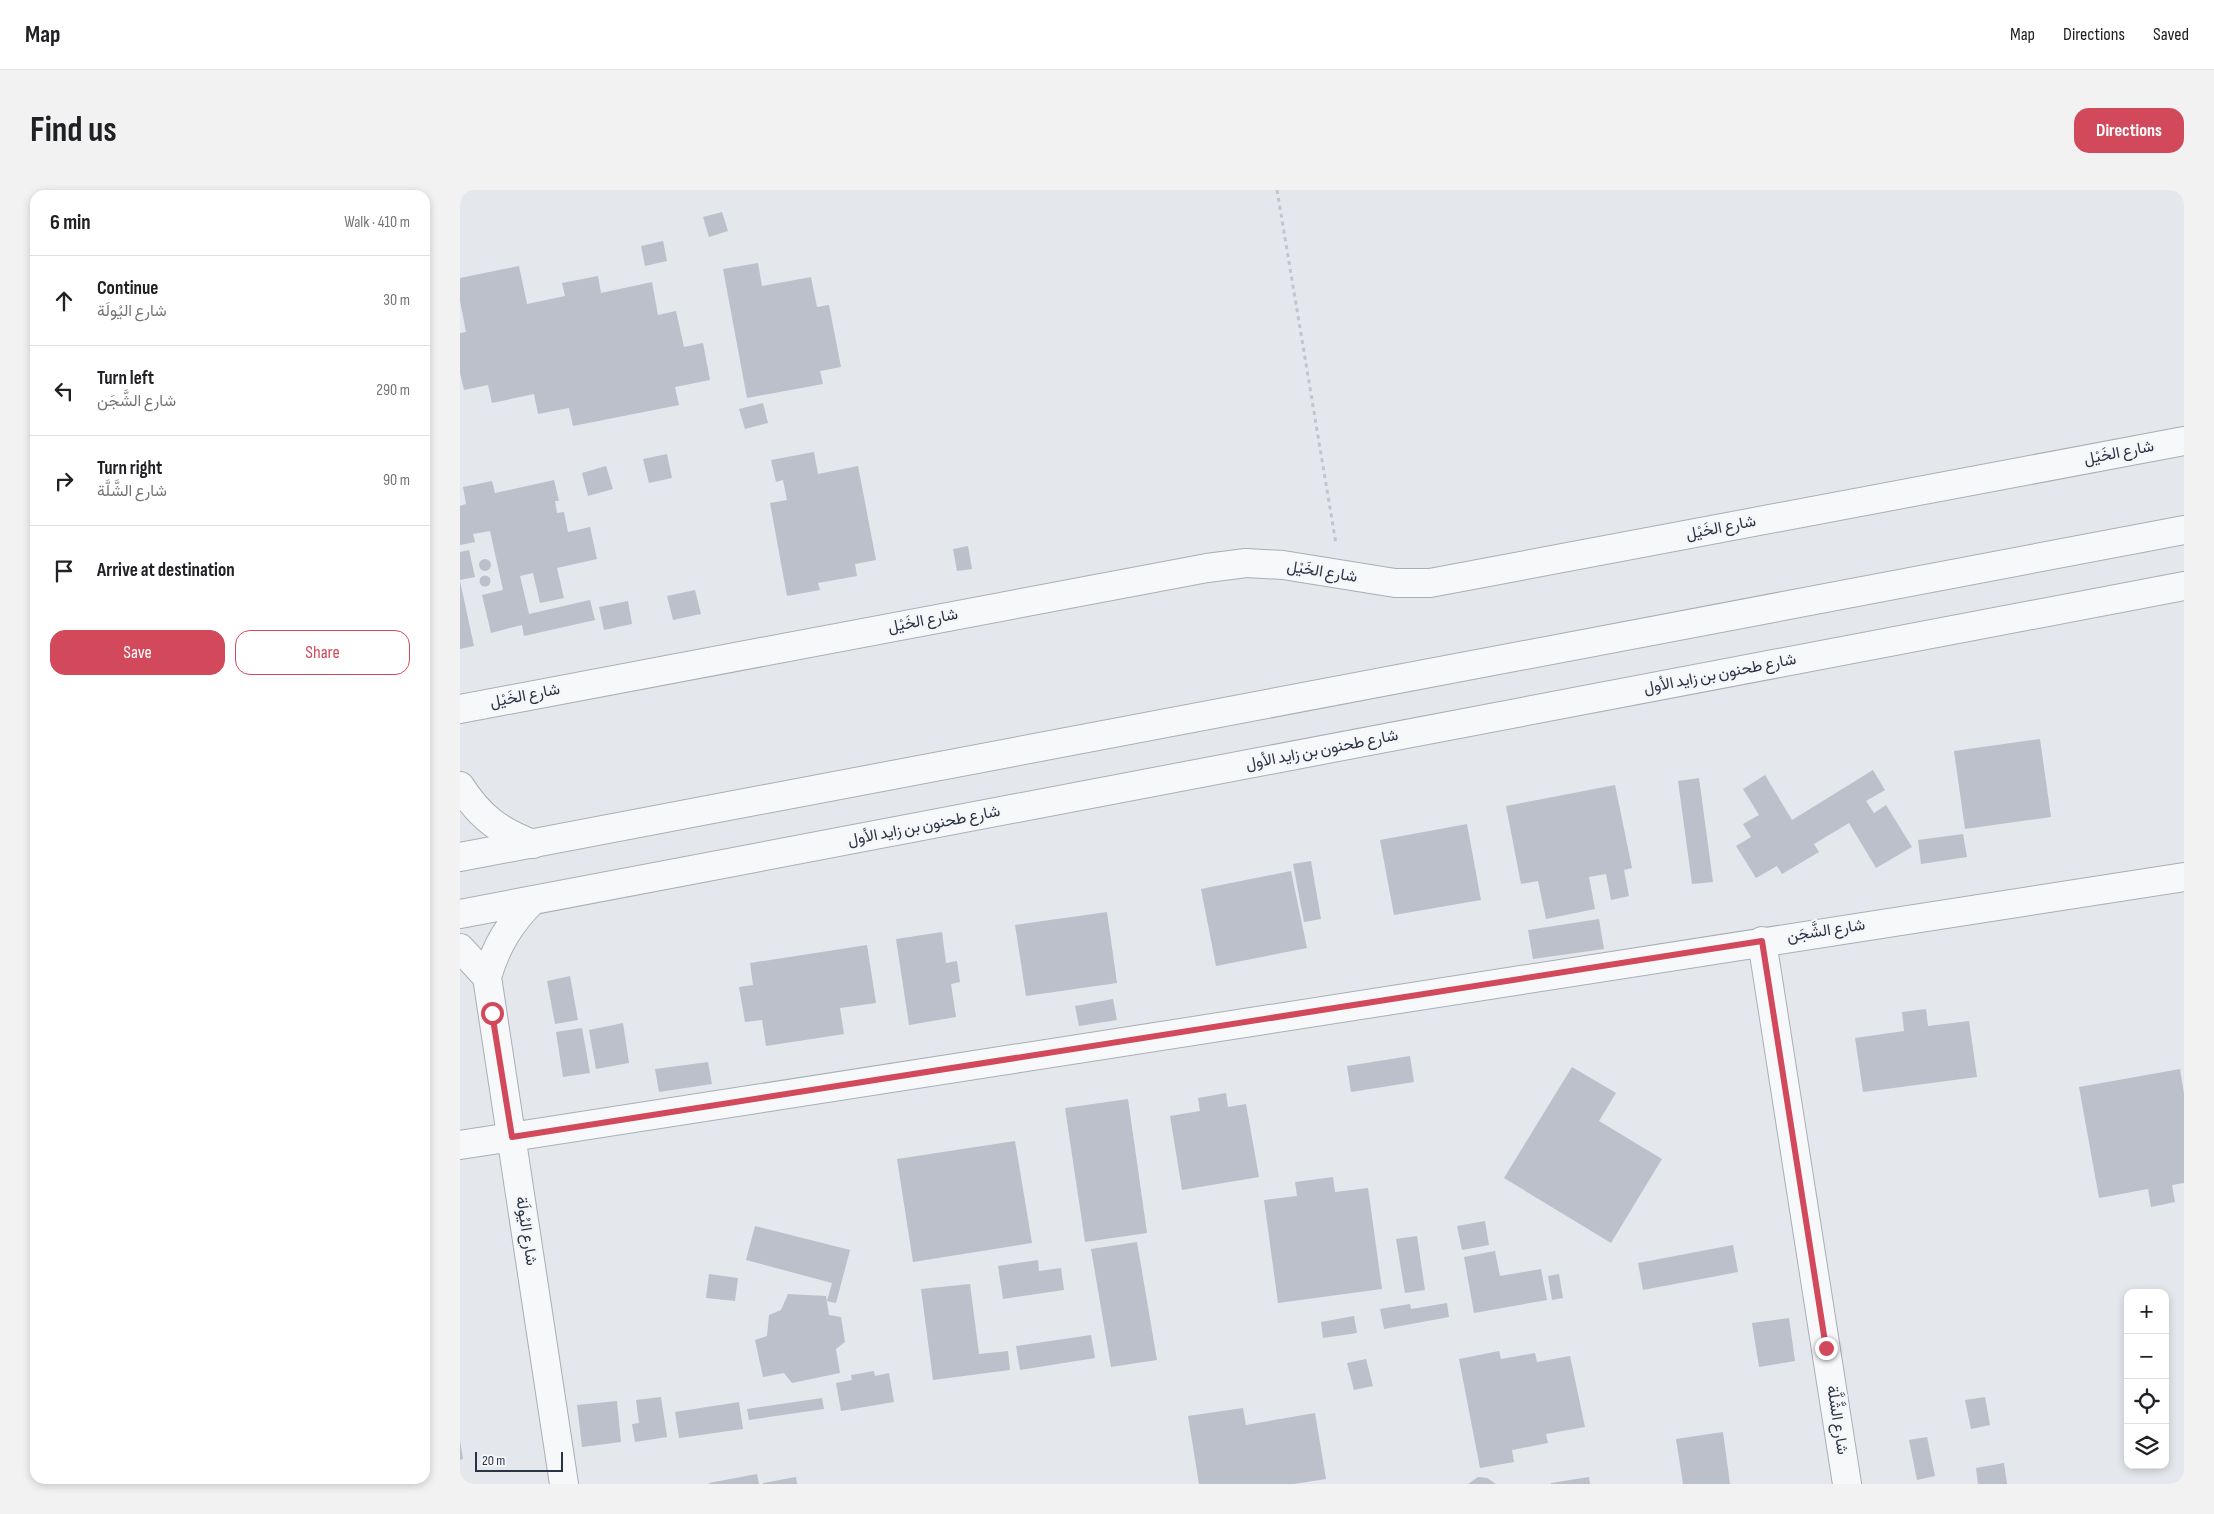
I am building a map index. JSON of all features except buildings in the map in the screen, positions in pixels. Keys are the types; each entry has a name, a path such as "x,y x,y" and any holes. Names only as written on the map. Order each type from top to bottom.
{"street":[{"name":"شارع الخَيْل","path":"460,708 1207,568 1246,563 1274,564 1316,569 1395,583 1430,583 2184,441"},
{"path":"460,857 2184,530"},
{"name":"شارع طحنون بن زايد الأول","path":"460,914 2184,586"},
{"path":"460,786 471,803 488,821 509,835 532,844"},
{"name":"شارع الشَّجَن","path":"460,1145 1762,941 2184,877"},
{"name":"شارع اليُولَة","path":"532,900 520,913 499,943 487,977 564,1484"},
{"name":"شارع الشَّلَّة","path":"1762,941 1847,1484"},
{"path":"460,948 487,977"}],"path":[{"path":"1277,190 1341,574"}],"route":[{"path":"492,1013 512,1137 1762,941 1826,1348"}]}
